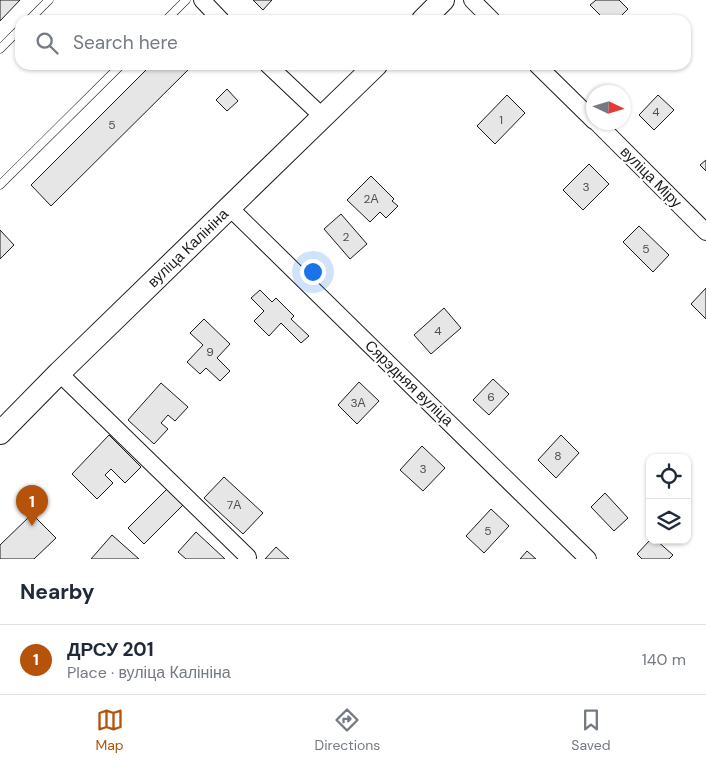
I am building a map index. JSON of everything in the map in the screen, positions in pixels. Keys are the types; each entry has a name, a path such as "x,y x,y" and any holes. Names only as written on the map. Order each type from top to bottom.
{"street":[{"path":"202,0 216,15"},
{"path":"427,15 443,0"},
{"path":"472,0 487,15"},
{"path":"273,70 323,117"},
{"name":"вуліца Калініна","path":"0,433 371,70"},
{"name":"вуліца Міру","path":"542,70 586,114"},
{"name":"вуліца Міру","path":"602,130 706,232"},
{"name":"Сярэдняя вуліца","path":"230,208 588,559"},
{"path":"60,373 248,557"}],"lane":[{"path":"34,15 49,0"},
{"path":"171,15 186,0"},
{"path":"0,49 15,34"},
{"path":"0,184 116,70"}],"building":[{"path":"0,0 20,0 0,21"},
{"path":"253,0 272,0 263,10"},
{"path":"596,0 619,0 628,9 622,15 600,15 590,5"},
{"path":"146,70 188,70 51,206 31,185"},
{"path":"227,89 238,101 227,111 216,100"},
{"path":"507,95 525,113 495,144 477,126"},
{"path":"658,95 674,110 654,130 639,115"},
{"path":"706,160 706,171 700,165"},
{"path":"589,164 609,184 583,210 563,190"},
{"path":"371,176 394,199 392,201 398,206 386,218 380,212 370,222 347,200"},
{"path":"341,214 367,244 350,259 324,229"},
{"path":"639,226 669,255 653,272 623,242"},
{"path":"0,230 14,245 0,259"},
{"path":"706,288 706,319 691,304"},
{"path":"260,290 272,302 276,298 294,316 291,319 309,336 301,343 281,323 269,336 254,321 264,311 251,298"},
{"path":"444,308 461,328 431,354 414,335"},
{"path":"204,319 230,344 217,358 230,371 220,381 206,368 200,374 187,362 203,345 190,333"},
{"path":"493,379 509,394 489,415 473,400"},
{"path":"359,382 379,401 357,424 338,405"},
{"path":"161,383 188,407 175,421 168,415 161,423 168,429 154,444 128,420"},
{"path":"109,435 141,467 125,483 111,469 105,475 113,483 97,499 72,474"},
{"path":"561,435 579,453 556,478 538,460"},
{"path":"422,446 445,468 423,491 400,470"},
{"path":"224,477 263,513 243,534 204,498"},
{"path":"169,487 185,503 144,544 128,528"},
{"path":"605,493 628,518 614,531 591,507"},
{"path":"491,509 509,526 484,553 466,536"},
{"path":"32,514 56,538 34,559 0,559 0,545"},
{"path":"196,532 225,559 186,559 178,552"},
{"path":"112,535 139,559 91,559"},
{"path":"646,544 661,544 673,555 669,559 642,559 637,554"},
{"path":"276,547 289,559 265,559"},
{"path":"527,551 536,559 520,559"}],"place":[{"name":"ДРСУ 201","path":"32,526"}]}
